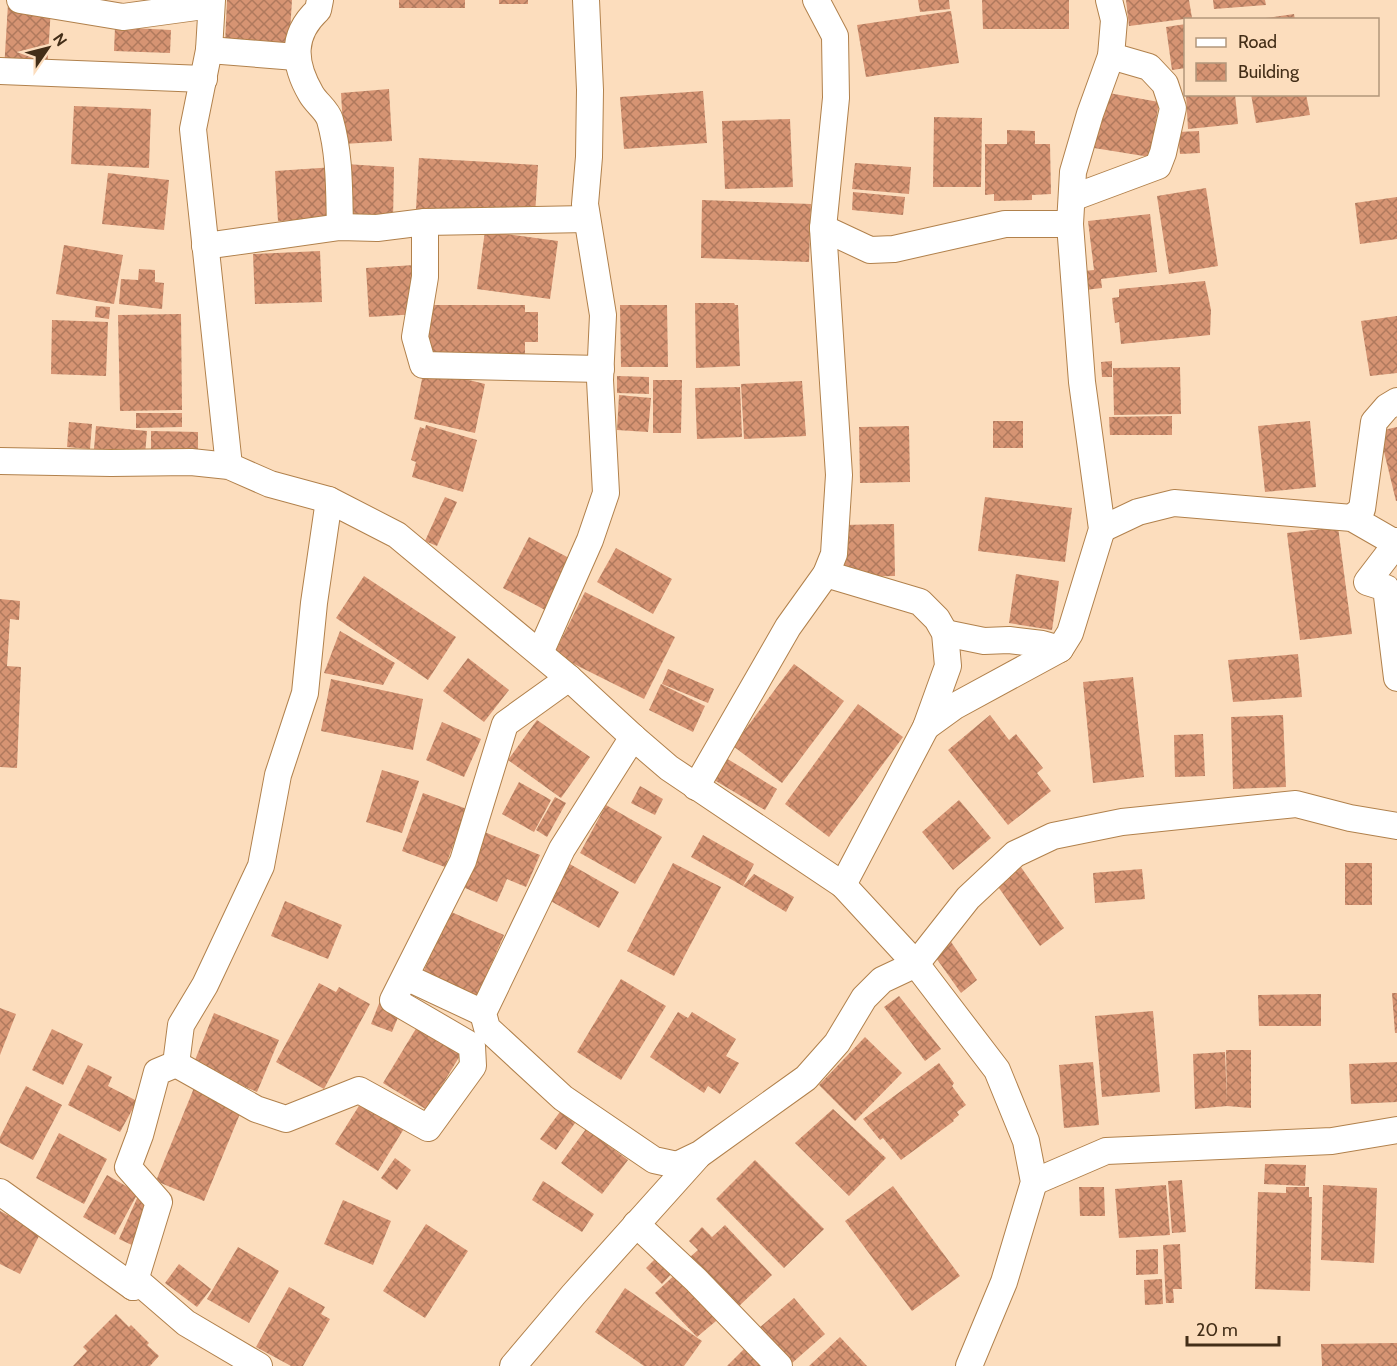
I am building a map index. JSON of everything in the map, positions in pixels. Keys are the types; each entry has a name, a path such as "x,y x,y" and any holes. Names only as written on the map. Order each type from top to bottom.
{"street":[{"path":"20,0 123,16 211,2 209,50 193,129 229,466"},
{"path":"320,0 318,10 300,34 296,57 310,94 329,117 338,160 340,227"},
{"path":"540,653 590,540 606,493 601,369 603,315 585,204 589,157 590,90 586,0"},
{"path":"696,787 788,627 826,574 834,554 839,475 823,228 836,98 835,36 816,0"},
{"path":"926,727 955,706 1060,649 1070,633 1102,529 1082,382 1070,224 1073,172 1090,114 1111,56 1114,20 1109,0"},
{"path":"209,50 296,57"},
{"path":"1072,198 1158,166 1163,153 1173,108 1165,84 1149,67 1111,56"},
{"path":"0,71 204,79"},
{"path":"205,246 340,227 377,228 425,222 587,219"},
{"path":"425,222 425,277 415,338 423,364 601,369"},
{"path":"823,228 870,250 894,249 1005,224 1070,224"},
{"path":"1352,519 1362,509 1374,422 1387,407 1397,401"},
{"path":"0,461 191,462 229,466 270,484 329,500 397,535 540,653 669,768 843,885 916,964 997,1070 1026,1141 1034,1182 1004,1282 969,1366"},
{"path":"176,1064 181,1025 205,985 261,866 278,776 305,693 314,603 329,500"},
{"path":"1102,529 1138,512 1174,503 1352,519 1392,541 1397,541"},
{"path":"1397,549 1393,548 1367,582 1386,588 1397,678"},
{"path":"826,574 921,602 937,619 945,633 948,666 926,727 843,885"},
{"path":"945,633 984,641 1009,640 1060,649"},
{"path":"176,1064 256,1109 286,1119 359,1090 428,1128 473,1066 472,1046 393,1000 464,861 505,724 569,678"},
{"path":"633,738 562,849 483,1013 487,1029 563,1098 654,1160 677,1166 700,1154 806,1078 837,1043 864,998 882,980 916,964 968,898 1015,854 1053,836 1122,822 1296,804 1350,818 1397,826"},
{"path":"406,977 483,1013"},
{"path":"133,1287 159,1202 128,1167 140,1135 157,1072 176,1064"},
{"path":"1034,1182 1106,1151 1332,1142 1397,1130"},
{"path":"513,1366 700,1154"},
{"path":"0,1192 133,1287 142,1285 186,1323 259,1366"},
{"path":"636,1224 696,1280 779,1366"}],"building":[{"path":"227,0 292,0 289,48 225,44"},
{"path":"399,0 465,0 465,8 399,8"},
{"path":"499,0 528,0 528,4 499,4"},
{"path":"918,0 949,0 950,9 920,12"},
{"path":"982,0 1069,0 1069,29 983,29"},
{"path":"1126,0 1189,0 1192,18 1129,26"},
{"path":"1213,0 1265,0 1266,5 1214,9"},
{"path":"8,4 51,7 47,73 4,70"},
{"path":"951,11 959,63 866,77 857,25"},
{"path":"1294,14 1295,18 1266,18"},
{"path":"1184,24 1184,68 1172,70 1166,27"},
{"path":"115,27 171,30 170,53 114,51"},
{"path":"389,89 392,141 344,144 341,93"},
{"path":"703,91 707,143 624,149 620,97"},
{"path":"1103,92 1159,102 1150,157 1094,148"},
{"path":"1186,96 1235,96 1238,124 1188,129"},
{"path":"1251,96 1306,96 1310,115 1256,123"},
{"path":"74,106 151,109 149,168 71,164"},
{"path":"934,117 982,118 981,187 933,187"},
{"path":"790,119 793,187 725,189 722,121"},
{"path":"1007,130 1035,131 1035,144 1050,144 1051,194 1032,195 1032,200 994,201 994,194 985,195 985,144 1007,144"},
{"path":"1199,131 1200,153 1180,154 1178,132"},
{"path":"419,158 538,165 535,216 416,209"},
{"path":"855,163 911,167 909,194 852,189"},
{"path":"345,164 394,167 393,220 343,218"},
{"path":"335,167 338,219 278,221 275,171"},
{"path":"108,173 169,180 164,230 102,224"},
{"path":"1206,188 1218,266 1169,274 1157,196"},
{"path":"853,192 905,197 903,215 852,210"},
{"path":"1397,197 1397,239 1360,244 1355,203"},
{"path":"702,200 811,204 809,262 701,258"},
{"path":"1150,214 1157,272 1101,279 1102,288 1085,290 1083,271 1094,270 1088,221"},
{"path":"485,231 558,241 550,299 477,289"},
{"path":"64,245 123,255 114,304 56,294"},
{"path":"320,251 322,302 255,304 253,254"},
{"path":"415,265 418,314 369,317 366,268"},
{"path":"139,269 155,270 155,282 164,283 162,309 119,304 121,279 138,280"},
{"path":"1205,281 1211,310 1210,335 1121,344 1119,322 1115,323 1112,298 1119,297 1119,289"},
{"path":"695,303 734,303 738,305 740,366 696,368"},
{"path":"424,305 525,305 525,312 538,312 538,342 525,342 525,357 425,357"},
{"path":"620,305 667,305 668,367 621,367"},
{"path":"96,306 110,307 109,319 95,317"},
{"path":"181,314 182,410 120,411 118,315"},
{"path":"1397,316 1397,373 1370,376 1361,321"},
{"path":"52,320 108,322 106,376 51,374"},
{"path":"1112,361 1112,377 1102,377 1101,362"},
{"path":"1180,367 1181,414 1114,415 1113,368"},
{"path":"424,369 485,384 475,433 414,419"},
{"path":"617,376 649,377 649,394 617,393"},
{"path":"653,380 682,380 681,433 653,433"},
{"path":"802,381 806,436 744,439 741,384"},
{"path":"740,387 742,437 697,439 695,388"},
{"path":"619,395 651,398 648,432 617,430"},
{"path":"136,413 182,413 182,427 136,428"},
{"path":"1172,416 1172,435 1110,435 1109,417"},
{"path":"993,421 1023,421 1023,448 993,448"},
{"path":"1310,421 1316,487 1265,492 1258,426"},
{"path":"69,422 92,424 90,449 67,447"},
{"path":"426,425 477,440 463,492 412,477 416,462 411,460 420,427 425,429"},
{"path":"96,426 147,431 145,455 94,449"},
{"path":"909,426 910,482 860,483 859,427"},
{"path":"1397,427 1397,501 1396,501 1379,431"},
{"path":"151,431 198,432 198,456 151,456"},
{"path":"445,497 457,502 437,546 425,541"},
{"path":"985,497 1072,508 1065,562 978,551"},
{"path":"894,524 895,576 841,577 840,525"},
{"path":"1338,527 1352,634 1300,640 1287,533"},
{"path":"529,537 571,559 545,610 503,588"},
{"path":"616,548 672,579 653,614 597,582"},
{"path":"1016,574 1059,581 1052,630 1009,623"},
{"path":"364,576 456,637 428,680 336,618"},
{"path":"585,592 675,637 644,699 554,654"},
{"path":"0,599 20,601 19,620 10,619 7,666 21,667 17,768 0,767"},
{"path":"340,631 395,663 383,685 324,673"},
{"path":"1298,654 1302,697 1233,702 1228,660"},
{"path":"468,658 509,690 484,722 443,691"},
{"path":"794,664 844,701 782,783 733,746"},
{"path":"668,669 714,689 708,703 662,684"},
{"path":"1133,677 1144,777 1093,783 1083,682"},
{"path":"331,679 423,699 413,750 321,731"},
{"path":"661,684 705,706 693,732 649,710"},
{"path":"858,704 903,737 829,837 785,804"},
{"path":"990,715 1009,740 1016,734 1043,768 1037,773 1051,791 1008,825 948,750"},
{"path":"1283,715 1286,787 1233,789 1231,717"},
{"path":"537,720 590,757 561,798 508,760"},
{"path":"442,722 481,739 464,777 426,760"},
{"path":"1203,734 1205,776 1175,777 1174,735"},
{"path":"721,755 777,789 765,810 709,777"},
{"path":"382,770 419,781 402,833 366,822"},
{"path":"519,782 551,800 534,832 502,814"},
{"path":"640,786 663,799 655,815 631,803"},
{"path":"423,793 467,809 445,867 402,851"},
{"path":"555,797 566,803 547,837 536,830"},
{"path":"959,800 991,838 953,870 922,832"},
{"path":"606,805 662,837 635,884 580,853"},
{"path":"482,831 540,855 526,887 507,879 497,902 463,887"},
{"path":"703,835 754,864 743,886 691,857"},
{"path":"568,863 619,892 599,928 547,899"},
{"path":"673,863 721,887 674,976 627,951"},
{"path":"1018,863 1064,928 1040,946 994,881"},
{"path":"1345,863 1372,863 1372,905 1345,905"},
{"path":"1142,869 1145,899 1095,903 1093,873"},
{"path":"754,874 794,897 786,912 743,886"},
{"path":"285,901 342,925 328,959 271,936"},
{"path":"449,911 504,935 476,999 422,975"},
{"path":"943,930 977,980 961,993 924,941"},
{"path":"621,979 666,1006 621,1080 577,1052"},
{"path":"319,983 336,992 339,987 370,1004 324,1089 276,1062"},
{"path":"1392,993 1397,993 1397,1033 1395,1033"},
{"path":"1321,994 1321,1026 1259,1026 1258,995"},
{"path":"899,996 941,1049 925,1061 884,1007"},
{"path":"380,1001 401,1010 392,1032 371,1024"},
{"path":"0,1008 16,1014 0,1055"},
{"path":"1153,1011 1160,1092 1102,1097 1095,1016"},
{"path":"678,1012 688,1018 692,1012 736,1039 726,1056 739,1063 720,1094 708,1086 704,1093 650,1057"},
{"path":"214,1013 279,1040 257,1092 193,1065"},
{"path":"420,1022 464,1049 427,1110 383,1083"},
{"path":"52,1029 83,1044 63,1085 32,1070"},
{"path":"865,1037 902,1073 855,1121 819,1085"},
{"path":"1226,1050 1251,1050 1251,1108 1227,1106 1195,1109 1193,1054 1225,1052 1227,1103"},
{"path":"1093,1062 1099,1125 1064,1128 1059,1065"},
{"path":"1397,1062 1397,1102 1351,1104 1349,1064"},
{"path":"939,1063 954,1083 952,1086 966,1105 957,1112 959,1115 954,1121 901,1160 883,1138 880,1140 863,1119"},
{"path":"88,1065 112,1077 108,1086 137,1101 120,1132 68,1105"},
{"path":"26,1086 62,1105 33,1160 0,1143 0,1137"},
{"path":"194,1088 242,1109 204,1201 156,1181"},
{"path":"362,1101 405,1127 378,1171 335,1144"},
{"path":"565,1105 580,1116 556,1150 540,1139"},
{"path":"833,1109 886,1158 849,1196 795,1143"},
{"path":"586,1129 628,1160 602,1194 561,1163"},
{"path":"59,1133 107,1159 84,1204 36,1178"},
{"path":"395,1158 411,1170 397,1190 381,1178"},
{"path":"755,1160 824,1229 784,1268 716,1199"},
{"path":"1265,1164 1306,1165 1305,1186 1264,1184"},
{"path":"107,1175 138,1193 115,1235 83,1217"},
{"path":"1182,1180 1186,1232 1172,1233 1168,1181"},
{"path":"543,1181 594,1214 582,1232 532,1200"},
{"path":"1166,1185 1170,1235 1119,1238 1115,1189"},
{"path":"1323,1185 1377,1188 1374,1263 1321,1260"},
{"path":"893,1186 960,1276 912,1311 845,1221"},
{"path":"1079,1187 1104,1187 1105,1216 1080,1216"},
{"path":"1286,1187 1309,1187 1309,1197 1312,1197 1310,1291 1255,1289 1258,1192 1286,1193"},
{"path":"138,1196 153,1203 134,1246 119,1239"},
{"path":"343,1200 391,1221 373,1265 324,1244"},
{"path":"0,1211 41,1232 20,1274 0,1264"},
{"path":"426,1224 468,1251 425,1318 383,1291"},
{"path":"725,1225 772,1275 738,1307 690,1257 698,1250 689,1241 702,1227 712,1237"},
{"path":"1180,1244 1182,1289 1173,1289 1174,1303 1166,1303 1163,1245"},
{"path":"238,1247 279,1271 249,1323 207,1299"},
{"path":"1158,1249 1158,1274 1136,1275 1136,1250"},
{"path":"659,1255 675,1270 662,1284 646,1268"},
{"path":"179,1264 211,1289 197,1307 165,1283"},
{"path":"678,1272 722,1316 697,1337 655,1293"},
{"path":"1162,1279 1163,1304 1145,1305 1144,1280"},
{"path":"289,1287 325,1307 321,1314 330,1319 303,1366 291,1366 256,1347"},
{"path":"625,1288 702,1341 684,1366 644,1366 595,1332"},
{"path":"794,1298 825,1334 791,1364 759,1328"},
{"path":"116,1314 129,1327 131,1325 159,1356 150,1366 73,1366 87,1351 83,1347"},
{"path":"840,1337 867,1366 809,1366"},
{"path":"1397,1343 1397,1366 1322,1366 1321,1344"},
{"path":"746,1347 766,1366 727,1366"}]}
